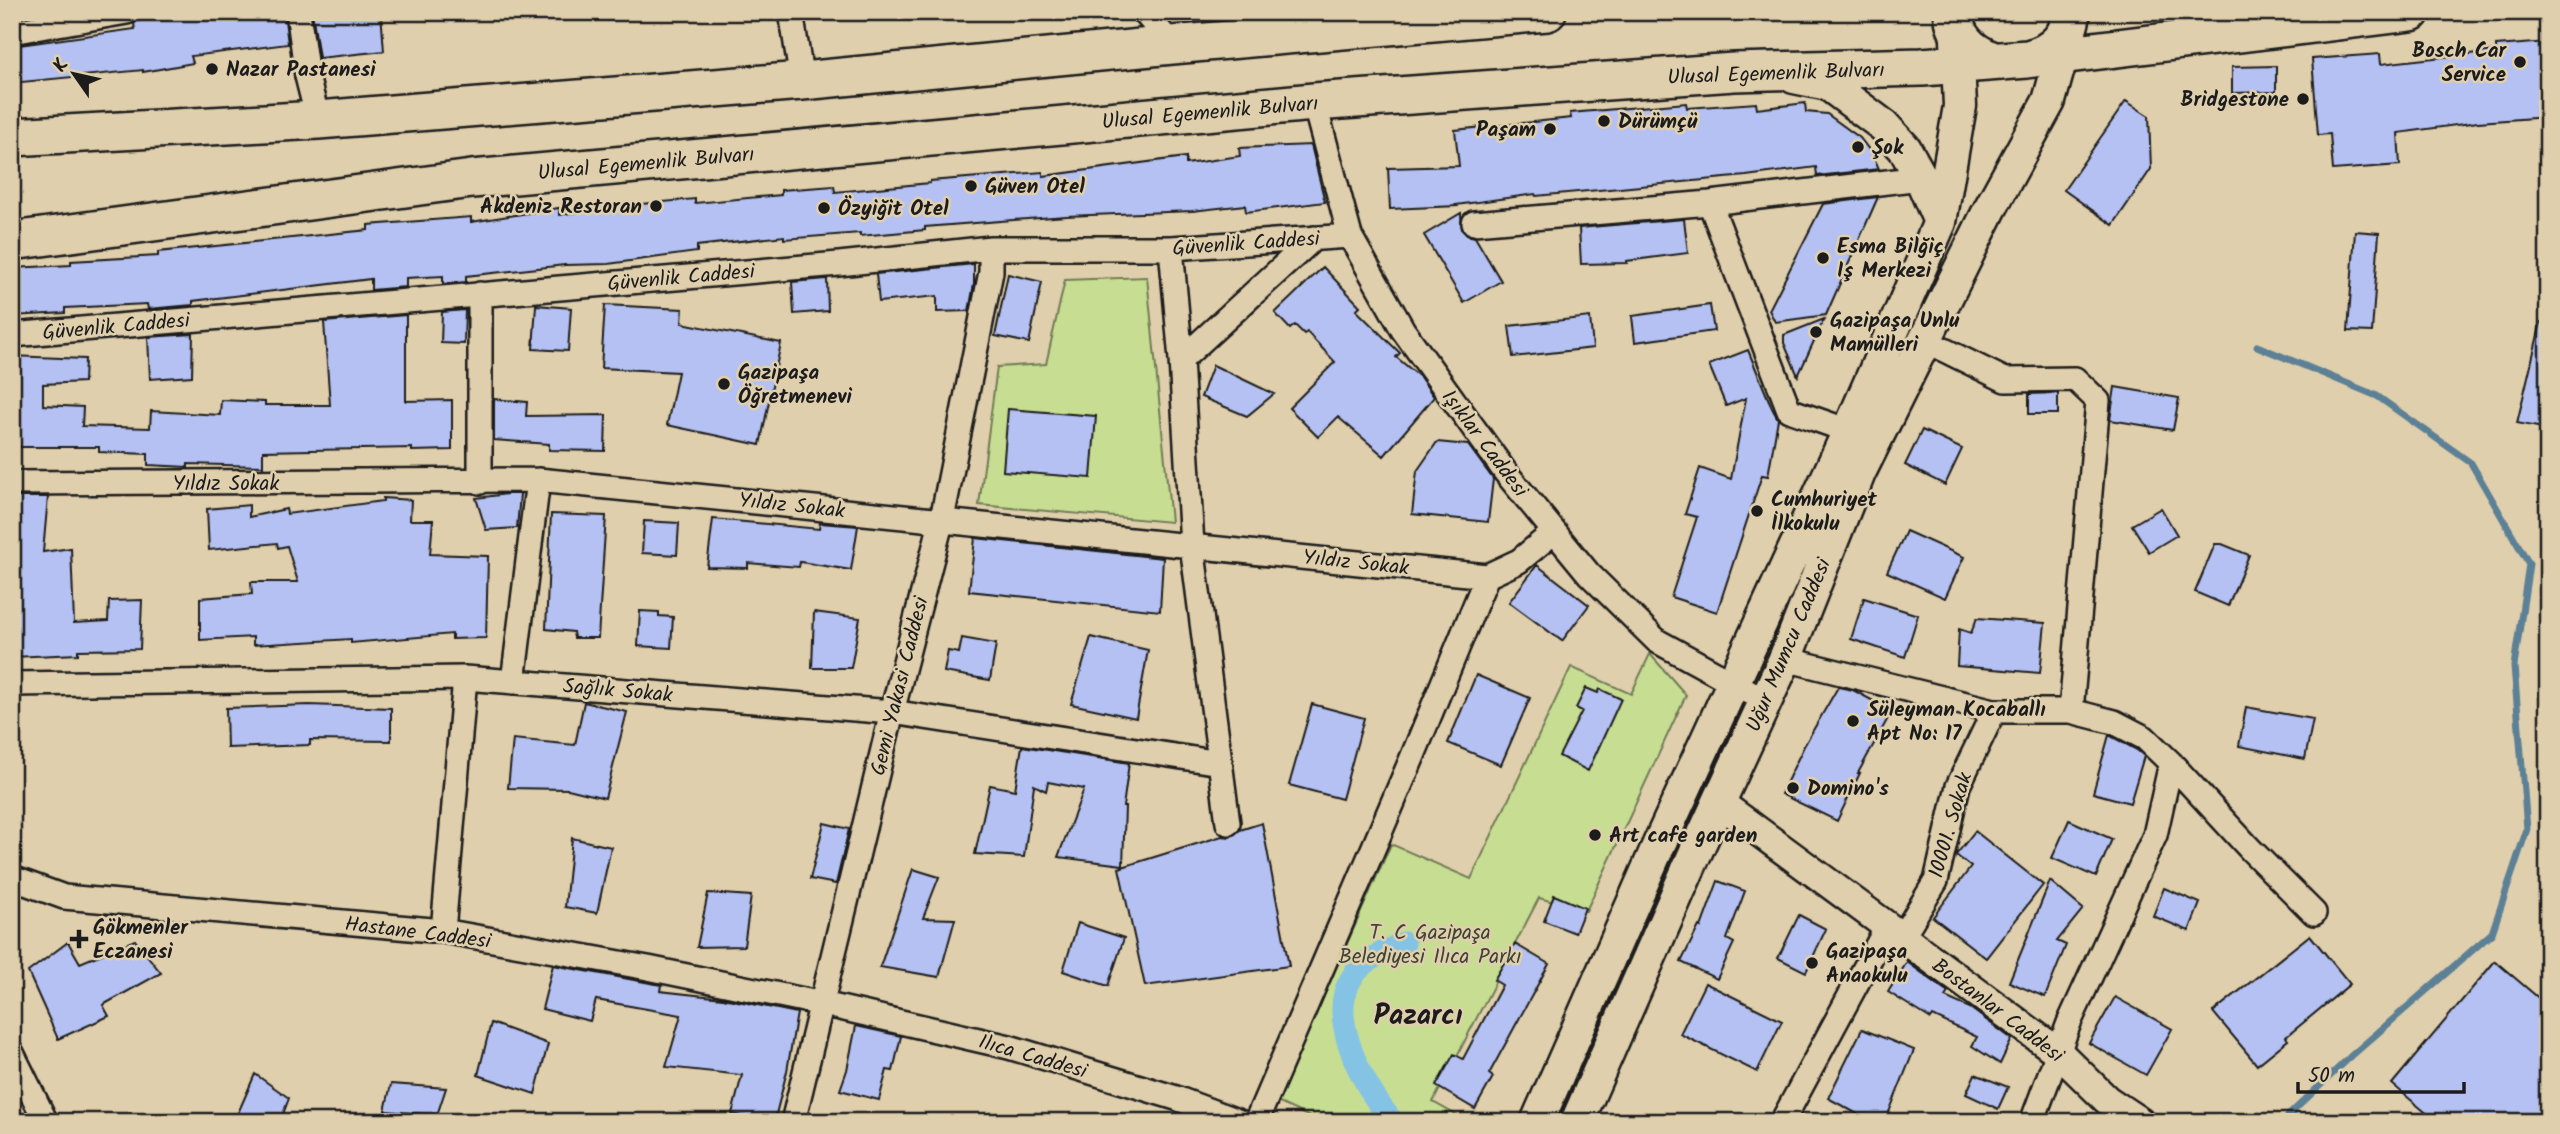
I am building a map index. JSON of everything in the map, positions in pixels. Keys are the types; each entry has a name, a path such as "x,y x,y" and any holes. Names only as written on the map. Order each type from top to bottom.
{"highway":[{"path":"12,137 318,120 802,81 1547,12"},
{"name":"Ulusal Egemenlik Bulvarı","path":"12,242 472,179 1314,102 1734,72 1922,67 1977,45 2063,55 2411,12"},
{"path":"1977,45 2042,56 2055,47 2066,34 2071,15"}],"main road":[{"name":"Uğur Mumcu Caddesi","path":"1577,1122 1785,659 1859,473 1991,206 2049,101 2063,55 2071,15"},
{"name":"Uğur Mumcu Caddesi","path":"1537,1122 1660,842 1849,431 1940,222 1960,106 1977,45"},
{"path":"1734,72 1805,78 1828,84 1884,125 1905,149 1940,222"}],"street":[{"path":"12,32 127,12"},
{"path":"298,12 307,76 318,120"},
{"path":"791,12 802,81"},
{"path":"1144,12 1172,45"},
{"name":"Işıklar Caddesi","path":"1314,102 1350,236 1403,330 1506,473 1589,574 1657,640 1765,700"},
{"path":"1474,223 1710,203 1921,178"},
{"path":"1710,203 1789,410 1849,431"},
{"name":"Güvenlik Caddesi","path":"12,334 991,248 1171,248 1350,236"},
{"path":"1181,360 1314,238"},
{"name":"Gemi Yakasi Caddesi","path":"793,1122 892,712 942,519 991,272 991,248"},
{"path":"1171,248 1192,545 1228,823"},
{"path":"480,294 480,482"},
{"path":"1924,340 2005,380 2075,379 2098,401 2071,710"},
{"path":"513,682 538,480"},
{"name":"Yıldız Sokak","path":"12,483 538,480 1487,576"},
{"path":"1256,1122 1487,576 1519,561 1554,531"},
{"path":"1785,659 1994,711 2071,710 2114,722 2145,738 2314,914"},
{"path":"443,931 465,678"},
{"name":"Sağlık Sokak","path":"12,684 465,678 892,712 1220,763"},
{"name":"10001. Sokak","path":"1782,1122 1895,932 1936,881 1958,786 1994,711"},
{"path":"2032,1122 2069,1023 2155,835 2171,763"},
{"name":"Bostanlar Caddesi","path":"1720,799 1728,809 2059,1053 2107,1100 2140,1122"},
{"name":"Hastane Caddesi","path":"12,878 64,897 443,931 648,968 823,1004"},
{"name":"Ilıca Caddesi","path":"823,1004 1009,1047 1176,1098 1240,1122"},
{"path":"12,1052 46,1122"}],"green space":[{"path":"1147,277 1171,522 979,505 997,367 1046,364 1065,280"},
{"name":"T. C Gazipaşa Belediyesi Ilıca Parkı","path":"1650,654 1686,695 1586,911 1539,898 1433,1102 1469,1122 1321,1122 1277,1102 1391,844 1471,879 1571,667 1631,694"}],"building":[{"path":"183,12 284,12 288,44 191,56 193,63 143,72 12,83 12,46 135,29 134,24 137,21"},
{"path":"312,12 381,12 384,51 319,58"},
{"path":"2548,42 2548,117 2478,122 2398,133 2400,165 2333,170 2330,134 2318,135 2312,59 2380,54 2381,64 2496,51 2496,46"},
{"path":"2276,66 2276,92 2232,93 2232,67"},
{"path":"2126,101 2149,116 2151,169 2113,225 2064,190"},
{"path":"1686,103 1687,108 1756,103 1757,109 1805,103 1806,112 1827,114 1860,138 1873,155 1879,169 1817,176 1816,167 1746,176 1535,194 1457,206 1390,209 1388,168 1459,166 1455,130 1571,118 1570,113"},
{"path":"1311,145 1325,202 1246,212 1245,205 1192,211 1066,216 925,227 925,230 860,236 860,233 784,239 784,236 697,246 697,252 608,264 565,265 466,276 466,282 443,284 443,276 406,278 406,287 371,290 371,279 193,301 193,305 148,309 147,304 65,308 65,313 12,316 12,268 71,265 71,261 158,256 158,252 368,230 368,225 471,217 471,222 559,208 559,215 608,207 695,199 695,203 781,195 781,190 834,186 835,192 1043,172 1043,176 1186,157 1186,164 1240,156 1239,148"},
{"name":"Esma Bilğiç Iş Merkezi","path":"1878,197 1826,315 1775,322 1769,310 1823,204"},
{"path":"1461,213 1462,230 1475,237 1501,281 1464,303 1424,235"},
{"path":"1684,219 1688,253 1627,263 1581,264 1579,228"},
{"path":"2355,231 2379,233 2372,332 2348,331"},
{"path":"974,264 974,284 969,311 937,312 937,296 879,302 876,274"},
{"path":"1323,267 1360,306 1356,310 1400,353 1396,357 1420,377 1434,397 1384,456 1338,417 1318,437 1289,408 1335,362 1307,332 1304,334 1295,325 1290,329 1275,313"},
{"path":"1008,274 1042,282 1029,343 995,336"},
{"path":"827,279 828,311 794,314 792,282"},
{"path":"536,305 571,308 568,351 533,349"},
{"name":"Gazipaşa Öğretmenevi","path":"605,305 683,309 682,323 781,343 760,445 667,425 678,372 601,368"},
{"path":"1710,305 1714,331 1635,342 1632,316"},
{"path":"465,310 464,344 441,343 442,312"},
{"path":"406,315 406,401 452,400 452,450 412,451 412,448 263,451 263,466 188,464 188,467 148,465 148,454 99,452 99,447 12,447 12,356 85,359 84,382 43,384 43,405 83,407 82,426 150,428 151,411 220,415 221,400 265,402 265,405 330,405 324,322"},
{"path":"1590,317 1593,348 1513,357 1509,326"},
{"path":"1824,319 1798,376 1784,343 1784,335"},
{"path":"2541,322 2548,322 2548,429 2517,423"},
{"path":"193,334 192,376 150,379 148,337"},
{"path":"1748,350 1778,419 1768,476 1762,475 1717,612 1671,597 1697,517 1685,514 1700,468 1731,479 1746,398 1726,406 1709,365"},
{"path":"1213,365 1274,394 1247,416 1201,397"},
{"path":"2115,387 2179,398 2173,430 2110,420"},
{"path":"2058,393 2058,414 2029,414 2029,394"},
{"path":"494,399 527,402 526,416 606,415 605,451 549,450 549,444 494,440"},
{"path":"1008,409 1096,416 1091,478 1003,471"},
{"path":"1922,430 1962,449 1945,485 1905,465"},
{"path":"1437,442 1468,445 1493,479 1488,522 1412,514 1417,471"},
{"path":"520,494 517,528 486,530 476,498"},
{"path":"12,497 48,497 43,552 71,548 74,623 108,621 109,601 142,600 140,649 78,650 78,654 12,657"},
{"path":"383,498 411,500 410,520 433,520 430,554 488,556 486,638 452,639 452,634 351,643 351,639 253,645 253,637 200,640 200,598 252,594 251,582 298,582 287,546 278,548 277,543 209,550 207,509 249,505 249,517 286,509 287,514 383,501"},
{"path":"2161,508 2177,535 2149,552 2132,525"},
{"path":"551,514 606,516 598,638 574,638 573,632 546,629"},
{"path":"713,519 819,529 820,523 858,526 851,570 800,562 799,567 748,563 748,568 707,567"},
{"path":"644,521 679,523 677,555 642,553"},
{"path":"1906,531 1964,557 1945,598 1887,572"},
{"path":"975,538 1163,558 1160,611 969,591"},
{"path":"2215,544 2222,544 2249,555 2228,606 2195,592"},
{"path":"1537,565 1589,605 1562,641 1509,602"},
{"path":"1864,598 1918,615 1905,657 1851,639"},
{"path":"640,611 659,612 659,616 673,617 671,648 638,646"},
{"path":"814,612 860,618 851,668 812,668"},
{"path":"1977,618 2045,623 2040,673 1957,666 1959,629 1971,633"},
{"path":"1091,637 1148,650 1136,718 1071,704"},
{"path":"962,638 996,644 990,680 944,672 948,651 959,653"},
{"path":"1476,675 1530,698 1501,765 1448,743"},
{"path":"1838,687 1853,690 1892,711 1858,773 1837,821 1781,794 1804,746"},
{"path":"1586,688 1598,693 1600,689 1621,699 1588,771 1559,756 1582,711 1576,708"},
{"path":"584,702 627,712 605,798 568,789 508,788 513,739 575,745"},
{"path":"1312,704 1364,718 1342,799 1289,785"},
{"path":"309,705 391,708 391,741 310,740 310,745 227,748 226,708"},
{"path":"2246,707 2313,719 2305,759 2239,746"},
{"path":"2109,735 2144,756 2130,803 2093,793"},
{"path":"1022,746 1129,763 1123,807 1123,865 1058,857 1084,789 1048,782 1046,791 1034,785 1024,857 975,854 990,785 1015,790"},
{"path":"2069,820 2112,839 2096,877 2052,858"},
{"path":"824,823 849,829 836,884 810,879"},
{"path":"1262,823 1289,966 1145,986 1119,868 1222,836 1230,837 1240,830"},
{"path":"1975,831 2043,885 1986,958 1933,917 1971,867 1956,855"},
{"path":"572,838 611,847 597,913 565,907"},
{"path":"913,869 939,877 923,918 955,919 939,977 880,967"},
{"path":"1718,881 1745,891 1727,939 1734,943 1717,979 1681,962 1699,926 1701,927"},
{"path":"2050,881 2083,909 2057,941 2066,945 2045,997 2009,982"},
{"path":"2164,888 2200,903 2189,931 2153,916"},
{"path":"708,893 751,896 744,946 697,947"},
{"path":"1554,895 1585,908 1575,933 1544,921"},
{"name":"Gazipaşa Anaokulu","path":"1799,915 1826,929 1806,972 1778,958"},
{"path":"1078,923 1124,938 1108,986 1063,971"},
{"path":"2310,935 2350,984 2257,1065 2213,1012"},
{"path":"135,940 161,973 103,1005 109,1016 58,1039 28,972 68,942 80,963"},
{"path":"1515,944 1549,964 1489,1074 1493,1077 1475,1109 1436,1086 1454,1054 1463,1059 1502,985 1494,980"},
{"path":"2495,961 2548,1006 2548,1110 2538,1122 2437,1122 2392,1084"},
{"path":"1907,962 1948,992 1945,997 1970,1008 2012,1039 2000,1064 1972,1046 1977,1037 1933,1016 1931,1019 1888,992"},
{"path":"553,965 661,985 660,991 723,998 797,1013 787,1071 774,1122 732,1114 742,1075 666,1067 681,1015 596,1000 590,1021 542,1009"},
{"path":"1705,983 1782,1021 1757,1072 1680,1034"},
{"path":"2115,997 2172,1029 2146,1075 2089,1043"},
{"path":"491,1023 548,1044 535,1094 478,1075"},
{"path":"856,1026 901,1036 893,1071 887,1070 879,1100 840,1090"},
{"path":"1862,1029 1914,1050 1885,1122 1872,1122 1828,1098"},
{"path":"255,1074 289,1098 280,1122 234,1122"},
{"path":"1975,1074 2008,1087 1998,1109 1966,1094"},
{"path":"391,1084 446,1088 437,1115 385,1111"}],"waterway":[{"path":"2257,346 2377,396 2471,463 2529,564 2514,666 2527,829 2492,933 2350,1057 2288,1116 2291,1122"},
{"path":"1393,1122 1361,1074 1352,1054 1343,1014 1345,995 1356,972 1374,957 1404,943"}],"place":[{"name":"Bosch Car Service","path":"2520,62"},
{"name":"Nazar Pastanesi","path":"212,69"},
{"name":"Bridgestone","path":"2303,99"},
{"name":"Dürümçü","path":"1604,121"},
{"name":"Paşam","path":"1550,129"},
{"name":"Şok","path":"1858,147"},
{"name":"Güven Otel","path":"971,186"},
{"name":"Akdeniz Restoran","path":"656,206"},
{"name":"Özyiğit Otel","path":"824,208"},
{"name":"Esma Bilğiç Iş Merkezi","path":"1823,258"},
{"name":"Gazipaşa Unlu Mamülleri","path":"1816,332"},
{"name":"Gazipaşa Öğretmenevi","path":"724,384"},
{"name":"Cumhuriyet İlkokulu","path":"1757,511"},
{"name":"Süleyman Kocaballı Apt No: 17","path":"1853,721"},
{"name":"Domino's","path":"1793,788"},
{"name":"Art cafe garden","path":"1595,835"},
{"name":"Gökmenler Eczanesi","path":"79,939"},
{"name":"Gazipaşa Anaokulu","path":"1812,963"}],"district":[{"name":"Pazarcı","path":"1418,1014"}]}
